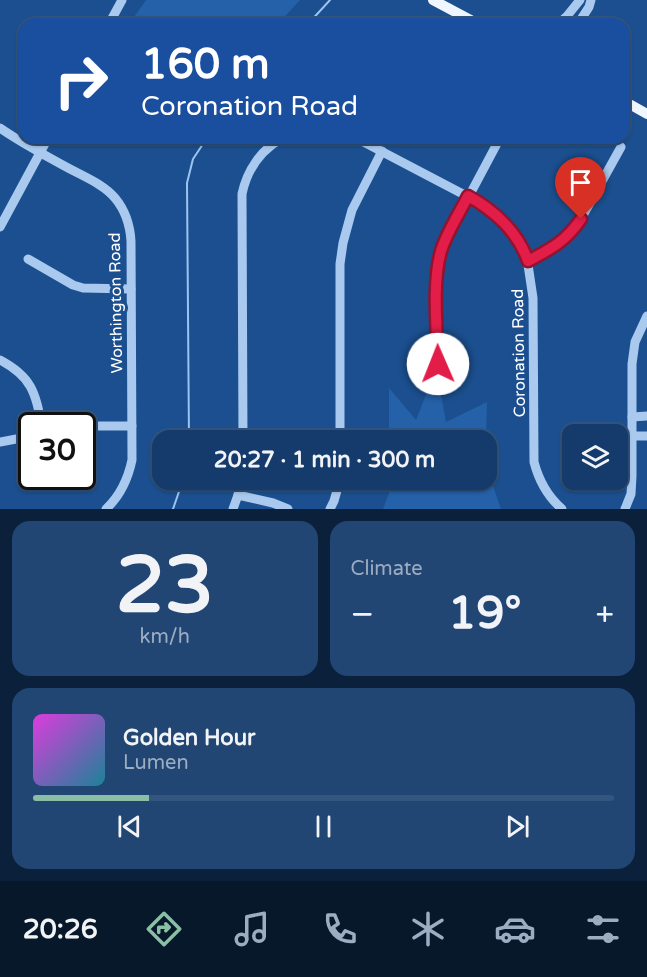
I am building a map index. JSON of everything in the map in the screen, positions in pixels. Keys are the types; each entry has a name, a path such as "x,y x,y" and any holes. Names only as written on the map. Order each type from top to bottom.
{"main road":[{"path":"433,0 467,18"},
{"path":"630,104 647,114"}],"street":[{"path":"113,18 122,0"},
{"path":"567,18 580,0"},
{"path":"582,18 591,0"},
{"name":"Worthington Road","path":"0,128 18,139"},
{"name":"Worthington Road","path":"26,144 110,193 126,216 130,231 132,460 123,487 109,506"},
{"path":"0,227 45,144"},
{"path":"243,430 241,208 249,172 256,160 274,144"},
{"name":"Coronation Road","path":"368,144 468,196 496,214 514,236 528,261 534,298 534,462 540,481 562,509"},
{"path":"438,364 436,280 438,264 446,240 497,144"},
{"path":"528,261 555,247 571,233 621,147"},
{"path":"340,430 339,279 343,243 352,210 382,151"},
{"path":"27,260 83,288 131,289"},
{"path":"625,509 632,485 633,348 647,316"},
{"path":"0,360 18,371 30,386 39,412"},
{"path":"632,417 647,416"},
{"path":"96,427 132,426"},
{"path":"632,436 647,436"},
{"path":"0,442 18,439"},
{"path":"233,509 239,490"},
{"path":"330,509 337,490"},
{"path":"238,495 273,502 288,509"}],"shaded area":[{"path":"146,0 300,0 284,18 133,18"},
{"path":"431,382 439,383 446,422 487,402 486,430 389,430 389,388 416,420"},
{"path":"389,490 494,490 501,509 383,509"}],"waterway":[{"path":"314,18 330,0"},
{"path":"189,430 187,183 193,159 203,144"},
{"path":"173,509 180,490"}],"route":[{"path":"438,364 437,271 442,249 468,196 496,214 504,222 528,261 555,247 571,233 581,219"}]}
